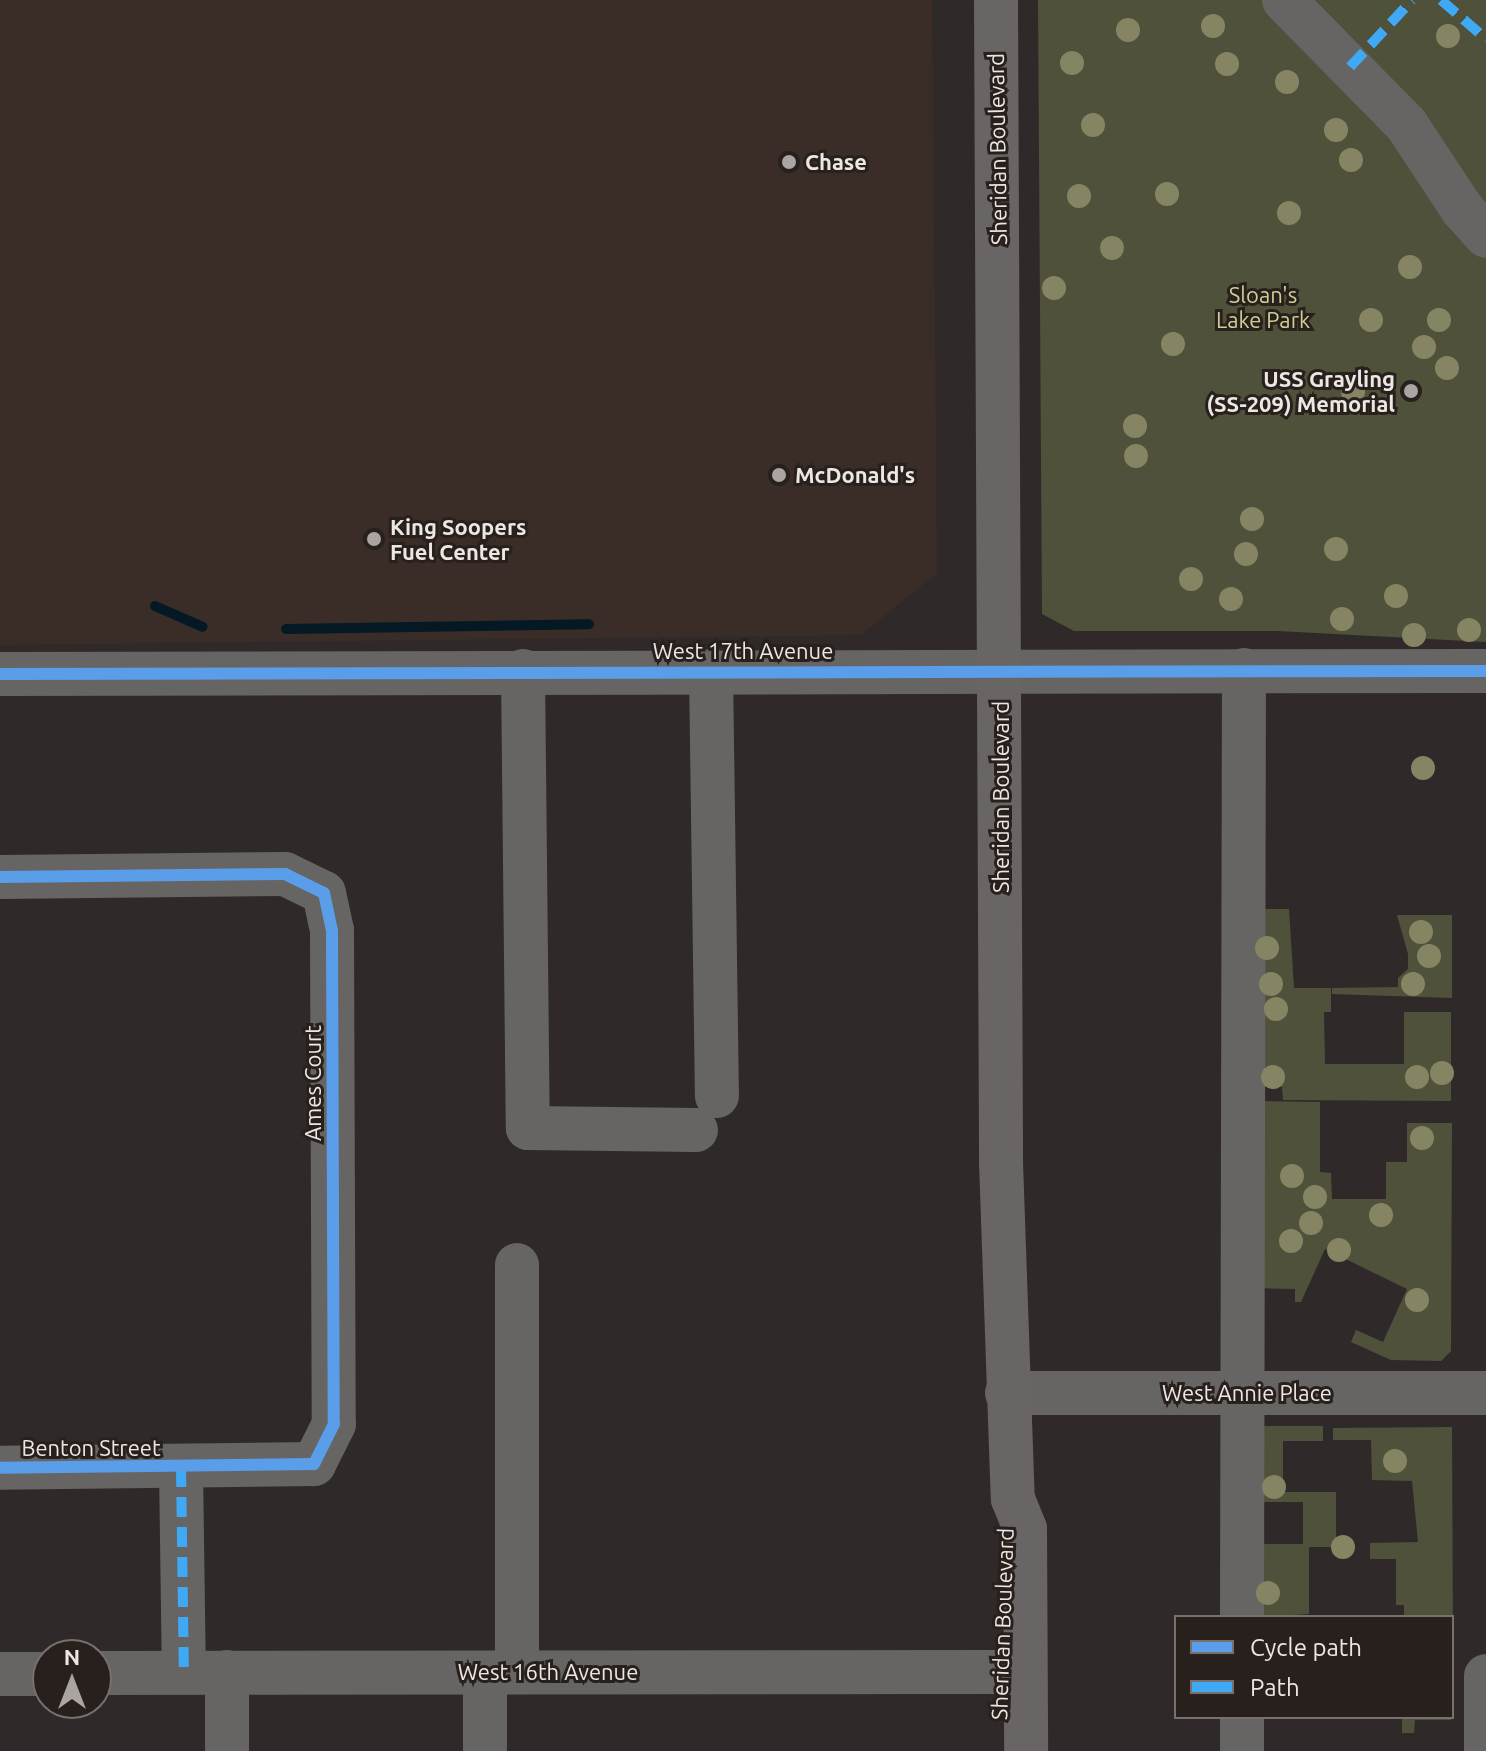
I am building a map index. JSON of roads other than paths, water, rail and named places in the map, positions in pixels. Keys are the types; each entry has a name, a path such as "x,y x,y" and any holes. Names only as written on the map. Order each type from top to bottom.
{"main road":[{"name":"Sheridan Boulevard","path":"996,0 1001,1162 1013,1499 1025,1529 1026,1751"},
{"name":"Sheridan Boulevard","path":"999,1751 1000,1529 1013,1499"}],"street":[{"path":"1284,0 1406,124 1486,236"},
{"path":"1242,1615 1244,670"},
{"path":"523,671 528,1128 706,1113 711,671"},
{"name":"West 17th Avenue","path":"0,674 1486,671"},
{"name":"Ames Court","path":"0,877 285,874 324,893 332,930 334,1424 314,1464 181,1467"},
{"path":"485,1751 501,1672 517,1265"},
{"name":"West Annie Place","path":"1007,1393 1486,1393"},
{"name":"Benton Street","path":"0,1468 181,1467 184,1672"},
{"path":"227,1672 227,1751"},
{"name":"West 16th Avenue","path":"112,1673 999,1672"},
{"path":"0,1674 32,1674"},
{"path":"1486,1676 1486,1751"},
{"path":"1242,1719 1242,1751"}],"waterway":[{"path":"155,606 203,627"},
{"path":"286,629 589,624"}],"place":[{"name":"Chase","path":"789,162"},
{"name":"USS Grayling (SS-209) Memorial","path":"1411,391"},
{"name":"McDonald's","path":"779,475"},
{"name":"King Soopers Fuel Center","path":"374,539"}],"park label":[{"name":"Sloan's Lake Park","path":"1263,306"}]}
